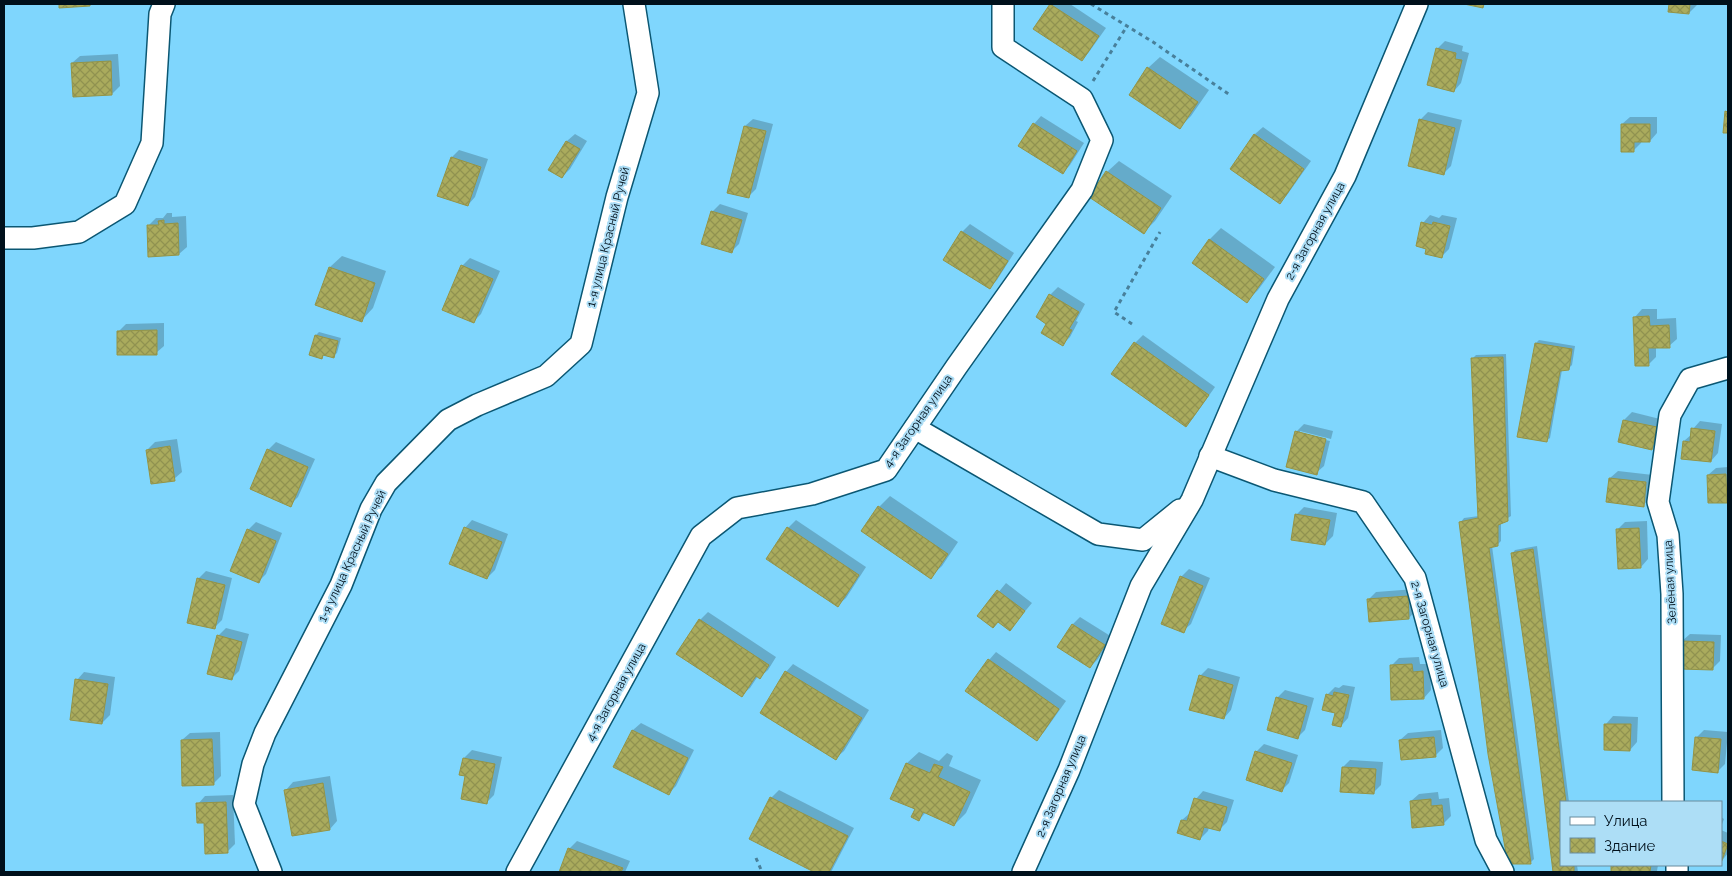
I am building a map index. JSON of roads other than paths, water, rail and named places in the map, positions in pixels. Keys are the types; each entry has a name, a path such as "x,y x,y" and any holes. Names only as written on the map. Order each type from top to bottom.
{"street":[{"path":"4,238 33,238 79,232 124,204 152,143 160,14 164,4"},
{"name":"1-я улица Красный Ручей","path":"271,872 244,804 253,764 265,733 341,585 371,510 386,483 448,420 477,404 546,376 582,344 617,197 648,92 634,4"},
{"name":"4-я Загорная улица","path":"517,872 701,536 737,508 812,494 886,470 1082,190 1102,140 1082,99 1003,47 1003,4"},
{"name":"2-я Загорная улица","path":"1024,872 1068,770 1141,586 1192,500 1278,299 1346,176 1417,4"},
{"name":"Зелёная улица","path":"1673,801 1672,594 1668,535 1658,502 1670,415 1690,379 1728,368"},
{"path":"915,428 1098,534 1143,540 1192,500"},
{"name":"2-я Загорная улица","path":"1210,456 1274,480 1363,502 1415,578 1486,840 1503,872"}]}
